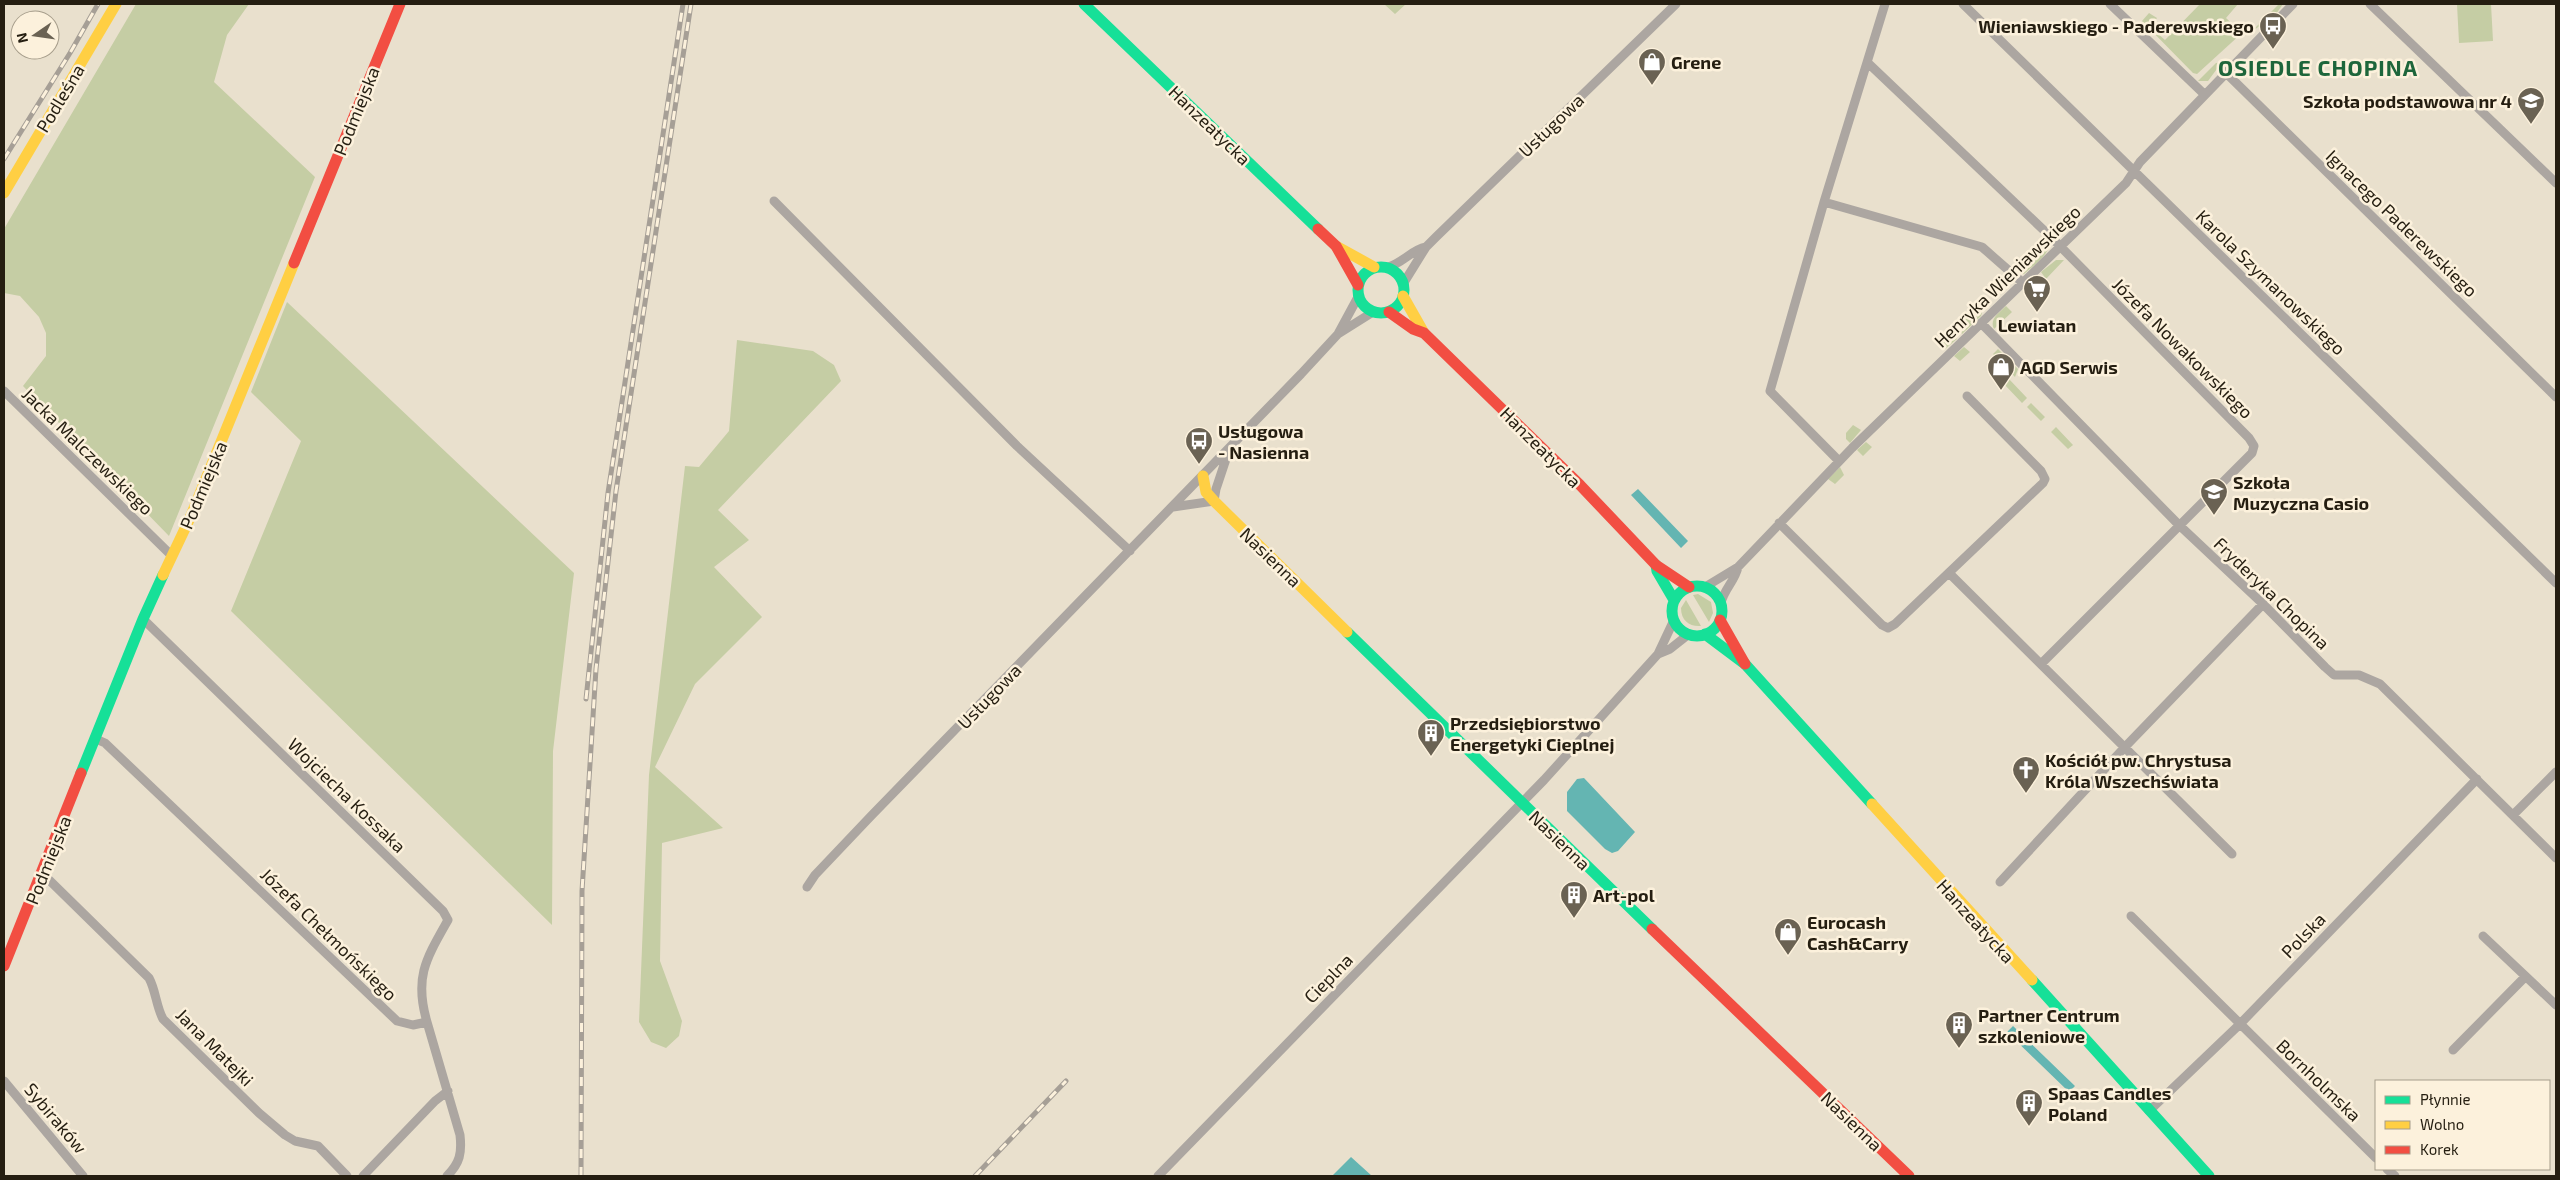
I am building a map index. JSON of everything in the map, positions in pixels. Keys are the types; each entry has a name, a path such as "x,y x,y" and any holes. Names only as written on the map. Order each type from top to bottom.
{"street":[{"name":"Podleśna","path":"4,193 116,4"},
{"name":"Podmiejska","path":"4,966 43,874 143,618 205,481 400,4"},
{"name":"Hanzeatycka","path":"1084,4 1336,246 1347,251 1361,263 1374,267"},
{"name":"Usługowa","path":"1403,284 1426,248 1676,4"},
{"path":"1839,461 1770,391 1824,202 1885,4"},
{"name":"Karola Szymanowskiego","path":"1963,4 2556,583"},
{"path":"2110,4 2204,94"},
{"name":"Henryka Wieniawskiego","path":"1705,587 1738,567 1839,461 2126,183 2134,171 2204,94 2293,4"},
{"path":"2370,4 2556,184"},
{"name":"Józefa Nowakowskiego","path":"1868,63 2060,247 2249,438 2254,446 2252,453 2041,664"},
{"name":"Ignacego Paderewskiego","path":"2225,72 2556,397"},
{"path":"774,202 1017,446 1130,551"},
{"path":"1824,202 1982,247 2023,283"},
{"name":"Hanzeatycka","path":"1336,246 1339,256 1353,272 1358,284"},
{"name":"Usługowa","path":"1388,267 1399,263 1412,252 1426,248"},
{"path":"1374,267 1388,267 1400,276 1404,296 1398,305 1389,312 1373,312 1361,303 1358,297 1358,284 1363,274 1374,267"},
{"name":"Hanzeatycka","path":"1404,296 1407,307 1419,320 1424,333"},
{"name":"Usługowa","path":"1338,334 1358,297"},
{"name":"Usługowa","path":"807,887 815,875 871,816 1173,507 1338,334 1373,312"},
{"name":"Hanzeatycka","path":"1389,312 1413,329 1424,333 1574,479 1656,564 1666,569 1679,582 1689,587"},
{"name":"Fryderyka Chopina","path":"1981,323 2179,525 2263,604 2334,675 2359,675 2380,684 2556,858"},
{"name":"Jacka Malczewskiego","path":"4,391 172,556"},
{"path":"1779,523 1882,625 1888,628 2043,484 2045,479 2041,471 1967,396"},
{"name":"Usługowa","path":"1214,502 1220,474 1230,448"},
{"path":"1203,476 1202,484 1214,502"},
{"path":"1173,507 1214,502"},
{"name":"Nasienna","path":"1214,502 1522,803 1909,1176"},
{"name":"Hanzeatycka","path":"1656,564 1660,576 1674,600"},
{"name":"Henryka Wieniawskiego","path":"1721,603 1723,594 1735,578 1738,567"},
{"path":"1949,573 2232,854"},
{"path":"1689,587 1705,587 1715,593 1721,603 1720,620 1712,631 1705,634 1689,634 1677,626 1674,620 1672,607 1674,600 1689,587"},
{"path":"2000,882 2124,748 2263,604"},
{"name":"Wojciecha Kossaka","path":"143,618 443,911 448,920 424,969 420,987 428,1022"},
{"path":"1522,803 1658,654 1674,620"},
{"name":"Hanzeatycka","path":"1720,620 1726,633 1737,647 1744,664"},
{"path":"1658,654 1670,649 1689,634"},
{"name":"Hanzeatycka","path":"1705,634 1718,642 1744,664 2209,1176"},
{"name":"Józefa Chełmońskiego","path":"96,739 105,743 397,1022 413,1025 428,1022"},
{"path":"2513,816 2556,772"},
{"name":"Polska","path":"2149,1111 2239,1025 2477,779"},
{"name":"Cieplna","path":"1158,1176 1522,803"},
{"name":"Jana Matejki","path":"43,874 149,978 154,988 157,1008 170,1026 272,1124 295,1141 318,1146 348,1176"},
{"name":"Bornholmska","path":"2131,916 2239,1025 2375,1157"},
{"path":"2483,936 2556,1005"},
{"path":"2453,1050 2526,976"},
{"path":"428,1022 448,1091 461,1150 458,1166 447,1176"},
{"name":"Sybiraków","path":"4,1081 84,1176"},
{"path":"363,1176 448,1091"}],"green space":[{"path":"136,4 249,4 227,35 214,82 315,177 169,536 23,386 46,356 46,333 39,317 20,296 4,293 4,229"},
{"path":"1384,4 1406,4 1395,14"},
{"path":"2200,4 2238,4 2226,18 2242,33 2197,74 2193,73 2142,21 2149,13 2157,18 2150,27 2165,40"},
{"path":"2279,4 2283,4 2276,14 2250,33"},
{"path":"2457,4 2491,4 2493,41 2459,43"},
{"path":"2222,62 2208,81 2198,81 2216,63"},
{"path":"2049,245 2040,261 2024,274 2019,273"},
{"path":"2056,260 2064,260 2046,279 2041,272"},
{"path":"287,302 574,573 553,751 552,925 231,611 301,441 251,392"},
{"path":"2006,306 2012,312 1994,329 1994,319"},
{"path":"1975,308 1982,313 1981,316 1962,334 1956,326"},
{"path":"1950,332 1957,339 1945,349 1939,342"},
{"path":"737,340 813,351 834,365 841,381 718,510 749,540 714,567 762,617 695,684 655,767 723,828 662,843 660,961 682,1021 679,1036 666,1048 651,1042 639,1022 649,775 685,466 699,467 729,431"},
{"path":"1964,347 1970,352 1960,361 1954,356"},
{"path":"1998,349 2018,369 2015,377 1993,354"},
{"path":"2009,379 2027,398 2022,403 2004,384"},
{"path":"2031,403 2045,417 2041,421 2027,407"},
{"path":"1853,425 1861,430 1850,443 1846,439 1846,433"},
{"path":"2056,427 2073,445 2068,449 2051,432"},
{"path":"1866,442 1872,447 1863,456 1857,450"},
{"path":"1840,467 1844,475 1835,484 1828,479"},
{"path":"1698,594 1711,602 1713,613 1709,622 1693,595"},
{"path":"1686,600 1701,626 1690,624 1684,620 1681,608"}],"water":[{"path":"1638,489 1688,541 1681,548 1631,495"},
{"path":"1584,778 1635,832 1618,851 1612,853 1605,849 1567,811 1567,792 1577,779"},
{"path":"2013,1026 2075,1086 2069,1092 2007,1032"},
{"path":"1351,1157 1372,1176 1332,1176"}],"railway":[{"path":"4,159 98,4"},
{"path":"586,699 608,493 683,4"},
{"path":"581,1176 582,891 596,669 616,491 691,4"},
{"path":"975,1176 1066,1081"}],"traffic: fast":[{"path":"1084,4 1318,229"},
{"path":"1376,267 1386,267 1398,273 1403,281 1404,290 1403,299 1398,307 1390,312 1376,313 1368,310 1361,303 1358,295 1358,285 1361,277 1368,270 1376,267"},
{"path":"1656,565 1657,571 1674,600"},
{"path":"81,773 143,619 163,575"},
{"path":"1697,586 1707,588 1715,593 1720,601 1722,611 1720,621 1715,629 1707,634 1697,636 1687,634 1679,629 1674,621 1672,611 1674,601 1679,593 1687,588 1697,586"},
{"path":"1347,632 1652,929"},
{"path":"1705,634 1745,664 1872,804"},
{"path":"2032,980 2209,1176"}],"traffic: slow":[{"path":"4,193 116,4"},
{"path":"1336,246 1374,267"},
{"path":"163,575 190,518 294,263"},
{"path":"1403,296 1424,333"},
{"path":"1203,476 1206,492 1214,501 1347,632"},
{"path":"1872,804 2032,980"}],"traffic: jam":[{"path":"294,263 400,4"},
{"path":"1318,229 1336,246 1358,285"},
{"path":"1389,312 1413,329 1424,333 1580,485 1656,565 1689,587"},
{"path":"1720,620 1745,664"},
{"path":"4,966 81,773"},
{"path":"1652,929 1909,1176"}],"place":[{"name":"Wieniawskiego - Paderewskiego","path":"2273,50"},
{"name":"Grene","path":"1652,86"},
{"name":"Szkoła podstawowa nr 4","path":"2531,125"},
{"name":"Lewiatan","path":"2037,313"},
{"name":"AGD Serwis","path":"2001,391"},
{"name":"Usługowa - Nasienna","path":"1199,465"},
{"name":"Szkoła Muzyczna Casio","path":"2214,516"},
{"name":"Przedsiębiorstwo Energetyki Cieplnej","path":"1431,757"},
{"name":"Kościół pw. Chrystusa Króla Wszechświata","path":"2026,794"},
{"name":"Art-pol","path":"1574,919"},
{"name":"Eurocash Cash&Carry","path":"1788,956"},
{"name":"Partner Centrum szkoleniowe","path":"1959,1049"},
{"name":"Spaas Candles Poland","path":"2029,1127"}],"district":[{"name":"OSIEDLE CHOPINA","path":"2318,67"}]}
